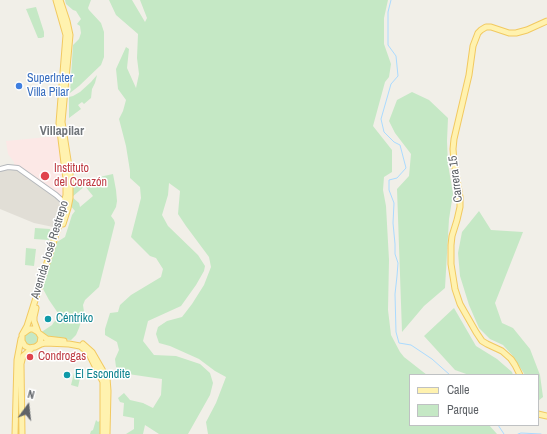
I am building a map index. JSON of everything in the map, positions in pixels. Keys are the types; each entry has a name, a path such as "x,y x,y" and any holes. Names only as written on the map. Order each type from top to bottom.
{"main road":[{"name":"Avenida José Restrepo","path":"39,333 36,328 34,317 67,205 66,179 59,123 66,35 56,0"},
{"name":"Avenida José Restrepo","path":"15,434 16,360 22,336 27,326 58,228 70,198 70,174 62,122 70,35 60,0"},
{"name":"Carrera 15","path":"520,374 510,358 502,351 482,341 464,313 456,294 451,264 451,244 452,236 458,220 460,197 453,149 469,75 473,46 478,33 486,27 509,33 516,33 547,21"},
{"path":"32,348 24,346 22,341 22,336 25,331 30,329 36,330 50,339 81,343 92,352 106,375 108,382 107,434"},
{"path":"38,345 41,340 39,333"},
{"path":"22,434 21,364 23,356 38,345 50,343 76,345 88,352 103,382 103,434"}],"street":[{"path":"0,169 8,167 18,168 67,205"}],"shaded area":[{"name":"Instituto del Corazón","path":"58,136 65,200 14,166 14,162 8,154 6,141"},
{"path":"14,167 64,203 58,228 34,223 0,209 0,169"}],"green space":[{"path":"65,0 91,0 88,8 101,23 104,32 104,57 101,65 70,93 73,45 79,39 81,33 80,26 77,24 81,19 76,11 66,4"},
{"path":"109,0 132,0 145,22 147,18 140,0 388,0 384,18 384,44 391,64 389,77 385,82 373,126 392,150 392,172 384,177 383,190 386,206 389,260 388,310 391,335 404,357 426,374 409,374 409,426 490,426 497,434 208,434 206,422 216,403 226,377 199,359 170,346 159,343 156,334 158,327 167,321 182,317 204,285 211,267 209,257 178,214 180,191 169,183 168,195 162,215 168,226 198,255 205,266 204,271 196,285 181,306 148,321 143,341 154,355 176,356 200,364 210,373 213,383 210,395 188,434 159,434 145,425 143,434 126,434 134,429 134,418 123,416 124,403 120,402 118,398 124,393 130,400 143,403 153,408 161,395 162,379 128,374 116,367 115,359 119,350 117,342 105,335 105,329 110,313 118,312 120,305 131,295 161,277 163,269 156,258 150,256 131,237 141,198 140,187 130,178 126,146 119,119 126,100 118,89 116,69 126,47 129,49 127,68 136,88 139,74 137,58 138,34 116,15"},
{"path":"36,7 44,32 44,37 41,38 38,38 26,9"},
{"path":"97,75 92,89 91,98 84,104 82,102 78,105 81,109 69,118 69,97 80,92"},
{"path":"412,92 429,100 448,118 448,164 453,194 449,219 445,288 424,306 402,332 397,189 409,176 411,154 395,133 389,121 397,100"},
{"path":"113,174 117,201 116,207 111,216 115,223 99,287 85,300 83,305 84,312 79,328 76,335 71,340 49,338 40,333 52,325 60,316 42,287 57,242 65,237 72,215 75,211 69,204 68,184","holes":["85,186 93,196 80,207 79,203 72,197"]},
{"path":"479,211 491,230 523,232 495,303 502,323 513,328 530,349 540,375 543,397 539,400 539,374 524,374 512,355 503,345 490,339 479,328 469,305 460,276 458,253 462,232"},
{"path":"35,228 50,229 49,240 34,239"},
{"path":"26,248 36,249 34,266 25,265"},
{"path":"454,308 476,346 497,359 513,374 466,374 455,370 424,336"},
{"path":"28,332 34,332 38,336 38,342 34,346 28,346 24,342 24,336"},
{"path":"74,373 81,374 78,387 71,385"},
{"path":"96,420 98,422 101,420 101,434 90,434 93,430"}],"waterway":[{"path":"391,0 388,12 388,45 396,56 398,76 391,84 381,119 384,132 394,142 400,145 406,168 397,178 389,180 389,190 394,203 393,223 395,254 398,263 395,294 396,332 399,343 411,345 432,359 449,374"},
{"path":"499,426 504,434"},
{"path":"518,434 541,434"}],"place":[{"name":"SuperInter Villa Pilar","path":"19,86"},
{"name":"Instituto del Corazón","path":"45,176"},
{"name":"Céntriko","path":"48,319"},
{"name":"Condrogas","path":"30,357"},
{"name":"El Escondite","path":"67,375"}],"district":[{"name":"Villapilar","path":"62,132"}]}
